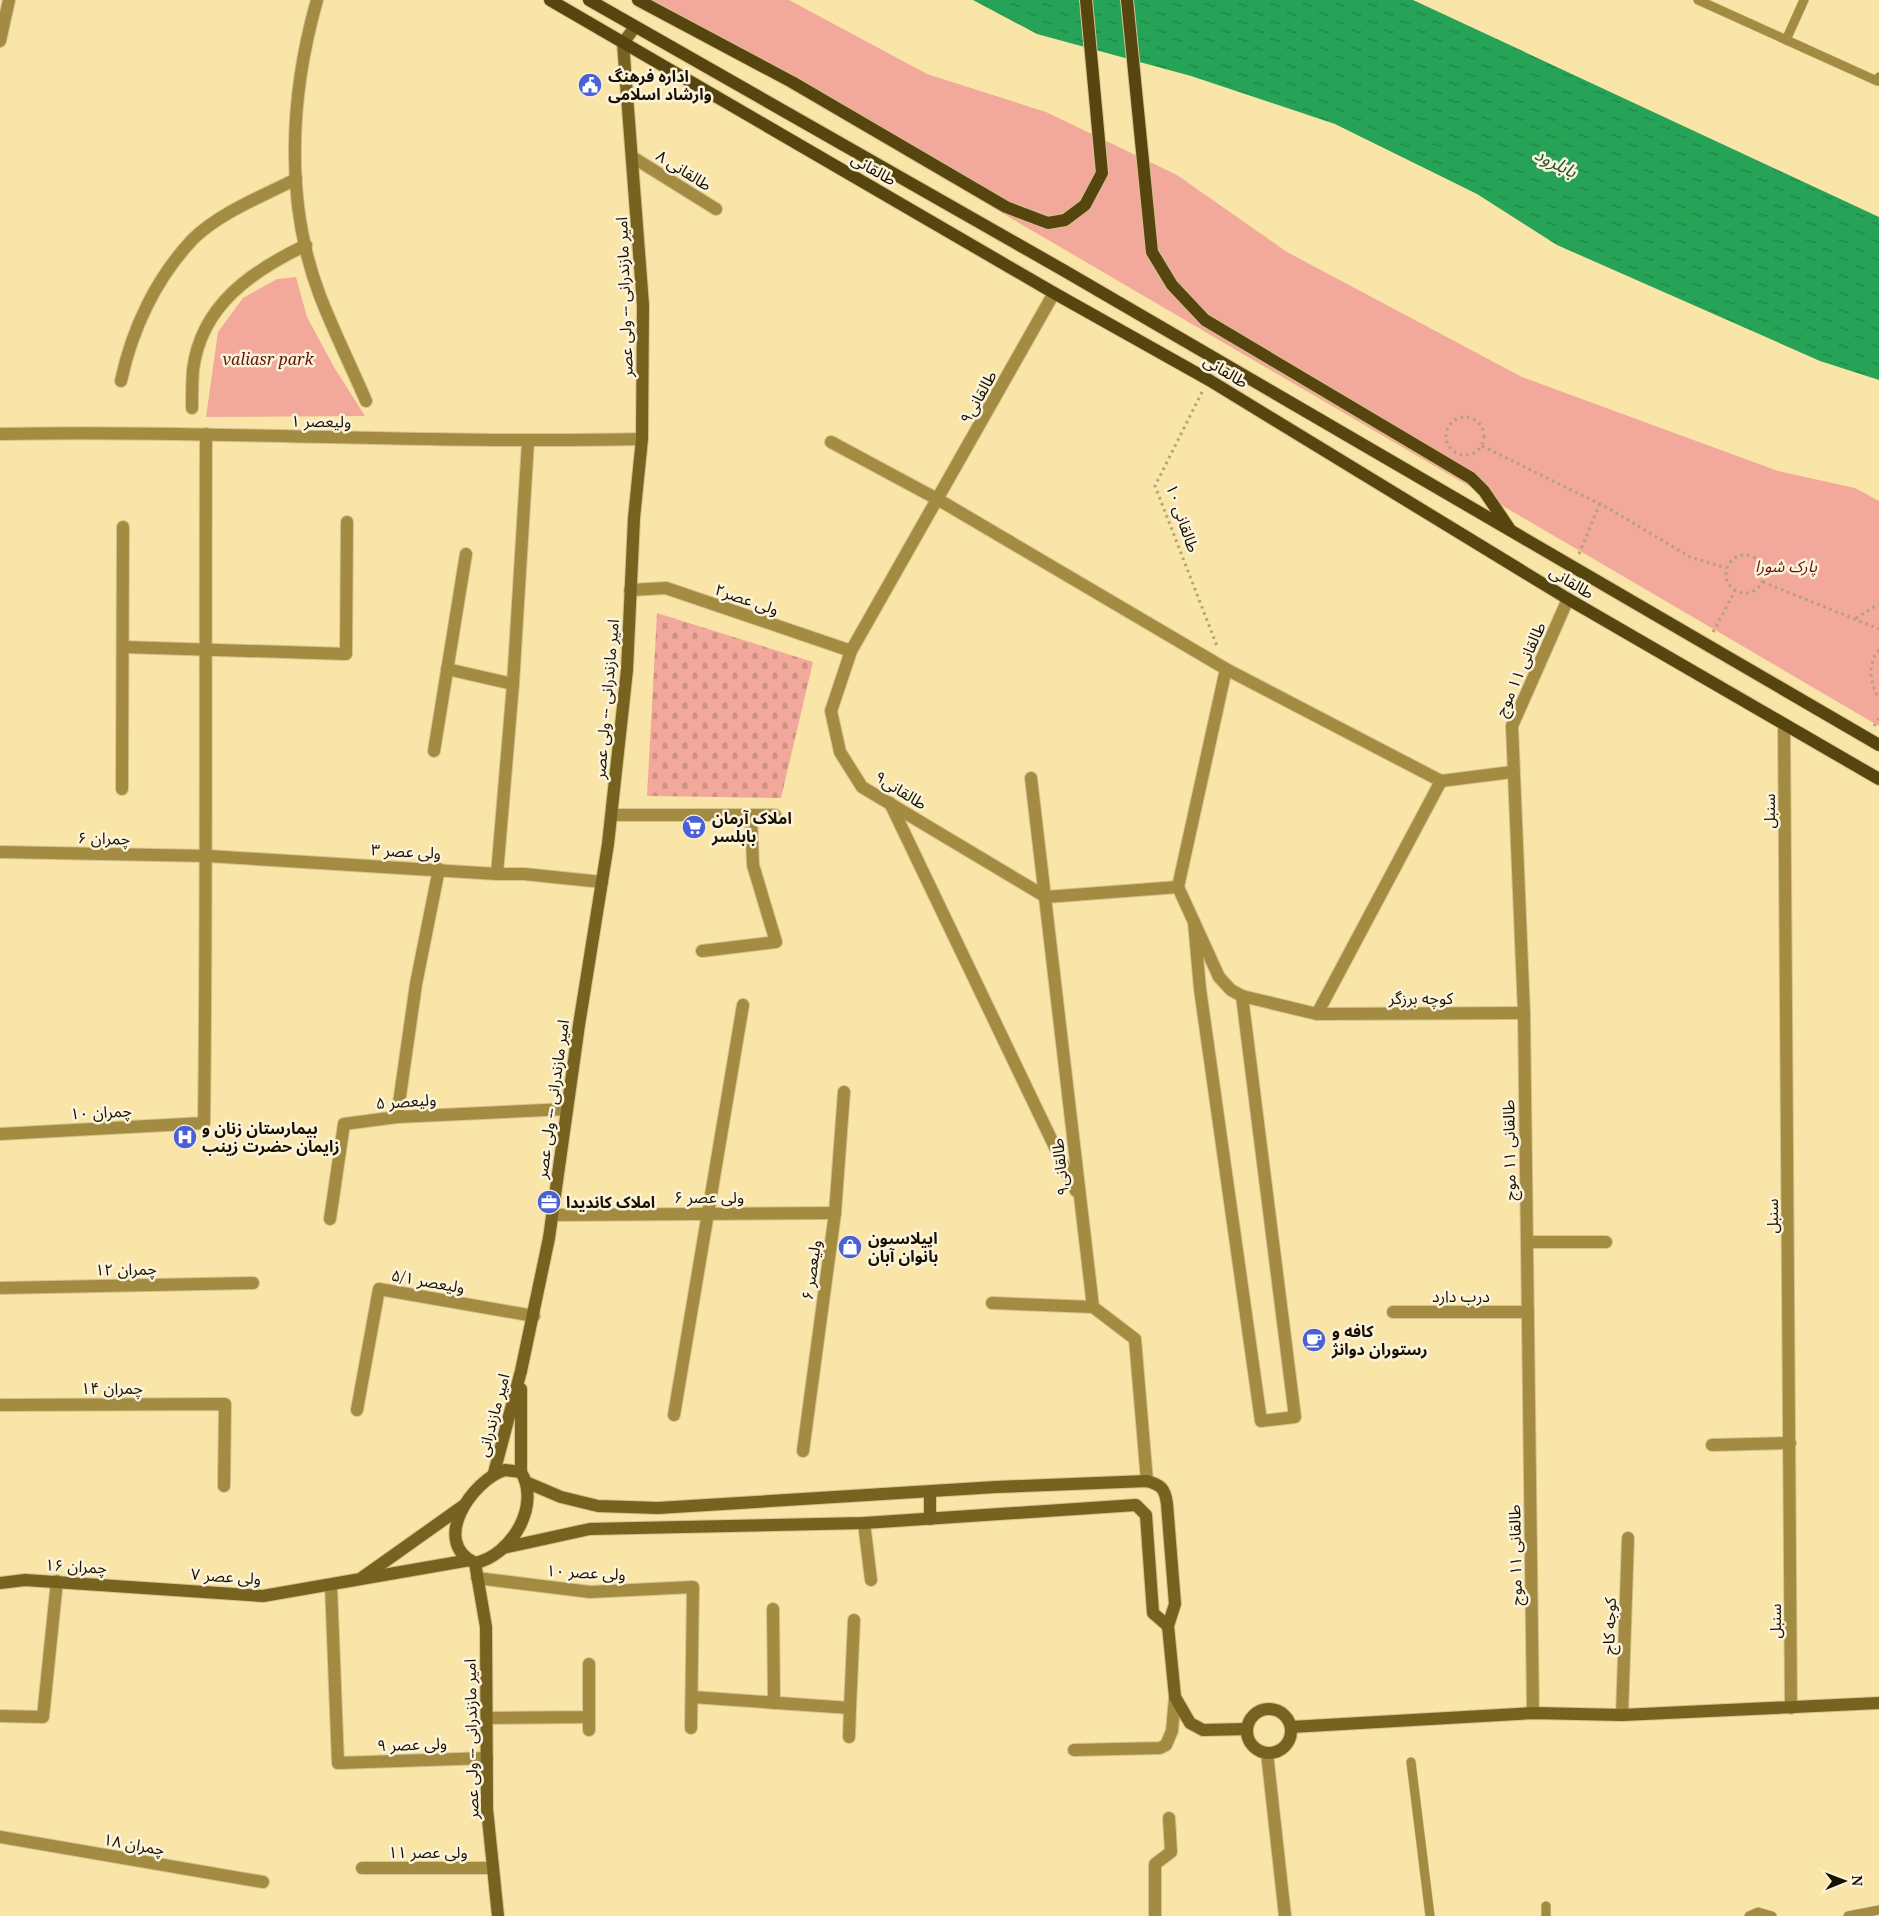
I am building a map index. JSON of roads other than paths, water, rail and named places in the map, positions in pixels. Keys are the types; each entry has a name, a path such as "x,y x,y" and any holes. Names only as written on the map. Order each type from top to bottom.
{"main road":[{"name":"طالقانی","path":"550,0 1054,293 1209,380 1568,599 1879,779"},
{"name":"طالقانی","path":"590,0 1063,270 1879,745"},
{"path":"638,0 792,82 1006,207 1048,223 1065,220 1085,205 1102,173 1086,0"},
{"path":"1127,0 1149,233 1152,252 1161,268 1186,301 1205,320 1471,478 1511,531"}],"street":[{"path":"0,41 9,0"},
{"path":"317,0 302,59 295,138 296,179 306,245 320,295 366,401"},
{"path":"623,43 635,27"},
{"name":"امیر مازندرانی -- ولی عصر","path":"521,1371 534,1316 553,1214 567,1109 612,816 627,670 634,518 642,439 643,305 634,158 623,43"},
{"name":"طالقانی ۸","path":"634,158 716,209"},
{"path":"121,381 135,332 150,298 194,238 231,212 296,179"},
{"path":"192,408 193,369 201,337 218,306 242,282 268,265 306,245"},
{"name":"طالقانی۹","path":"1054,293 939,500 851,651 831,711 840,752 862,787 1046,897 1092,1307"},
{"name":"ولیعصر ۱","path":"0,434 206,434 528,442 642,439"},
{"path":"206,434 205,650 208,856"},
{"path":"497,874 513,684 528,442"},
{"path":"831,442 939,500 1226,669 1441,781 1512,772"},
{"path":"123,647 346,654 347,522"},
{"path":"122,789 123,528"},
{"path":"434,751 466,554"},
{"name":"ولی عصر۲","path":"630,590 666,588 851,651"},
{"name":"طالقانی ۱۱ موج","path":"1533,1713 1524,1013 1512,772 1512,726 1568,599"},
{"path":"1194,922 1200,989 1261,1421 1295,1417 1242,996 1231,990 1219,977 1194,922 1178,887 1226,669"},
{"path":"447,670 513,684"},
{"name":"سنبل","path":"1784,725 1791,1708"},
{"path":"1031,778 1046,897 1178,887"},
{"path":"1318,1014 1441,781"},
{"path":"890,803 1080,1199"},
{"path":"702,950 776,942 753,865 752,814"},
{"path":"612,816 775,815"},
{"name":"چمران ۶","path":"0,852 208,856"},
{"name":"ولی عصر ۳","path":"208,856 497,874 524,874 602,882"},
{"name":"چمران ۱۰","path":"0,1134 204,1123 208,856"},
{"path":"396,1117 416,984 439,869"},
{"name":"کوچه برزگر","path":"1242,996 1318,1014 1524,1013"},
{"path":"674,1415 743,1005"},
{"name":"ولیعصر ۶","path":"803,1451 835,1213 844,1092"},
{"name":"ولیعصر ۵","path":"330,1219 344,1124 396,1117 567,1109"},
{"name":"ولی عصر ۶","path":"553,1214 835,1213"},
{"path":"1527,1242 1606,1242"},
{"name":"چمران ۱۲","path":"0,1288 254,1284"},
{"name":"ولیعصر ۵/۱","path":"357,1410 379,1289 534,1316"},
{"path":"992,1303 1092,1307 1135,1339 1147,1481"},
{"name":"درب دارد","path":"1393,1312 1528,1312"},
{"name":"امیر مازندرانی","path":"521,1371 521,1472"},
{"name":"امیر مازندرانی","path":"494,1473 521,1371"},
{"name":"چمران ۱۴","path":"0,1405 225,1404 224,1486"},
{"path":"1712,1445 1790,1443"},
{"path":"504,1470 521,1472 528,1483 528,1507 511,1540 503,1548 483,1561 473,1561 458,1549 455,1541 456,1524 467,1503 472,1494 494,1473 504,1470"},
{"path":"528,1483 561,1497 598,1506 658,1508 1147,1481 1160,1485 1165,1491 1175,1604 1168,1626 1175,1697 1172,1731 1166,1744 1160,1748 1074,1750"},
{"path":"930,1492 930,1518"},
{"name":"ولی عصر ۷","path":"359,1580 467,1503"},
{"path":"503,1548 590,1529 864,1523 1136,1505 1146,1514 1153,1613 1168,1626"},
{"path":"864,1523 871,1580"},
{"name":"کوجه کاج","path":"1622,1715 1628,1538"},
{"name":"امیر مازندرانی -- ولی عصر","path":"473,1561 486,1627 487,1809 498,1916"},
{"name":"ولی عصر ۷","path":"150,1587 263,1596 473,1561"},
{"name":"ولی عصر ۱۰","path":"477,1578 590,1592 693,1587 692,1697"},
{"name":"چمران ۱۶","path":"0,1583 25,1580 150,1587"},
{"path":"0,1716 43,1718 57,1581"},
{"name":"ولی عصر ۹","path":"331,1585 338,1763 487,1758"},
{"path":"773,1610 774,1704"},
{"path":"849,1736 854,1620"},
{"path":"487,1718 589,1723 589,1664"},
{"path":"691,1728 692,1697 850,1708"},
{"path":"1175,1697 1190,1723 1203,1730 1247,1729"},
{"path":"1291,1727 1533,1713 1622,1715 1879,1703"},
{"path":"1271,1709 1284,1715 1291,1727 1290,1738 1283,1748 1266,1753 1254,1747 1250,1742 1247,1729 1252,1716 1258,1712 1271,1709"},
{"path":"1266,1753 1286,1916"},
{"path":"1154,1916 1156,1864 1171,1852 1169,1818"},
{"name":"چمران ۱۸","path":"0,1838 263,1882"},
{"name":"ولی عصر ۱۱","path":"362,1868 493,1868"}],"lane":[{"path":"1698,0 1877,80 1879,77"},
{"path":"1786,40 1804,0"},
{"path":"1410,1762 1430,1916"},
{"path":"1848,1916 1879,1910"},
{"path":"1749,1916 1758,1912 1772,1916"}],"water":[{"name":"بابلرود","path":"973,0 1413,0 1879,217 1879,380 1820,361 1557,245 1477,194 1335,124 1191,76 1037,34"}],"place":[{"name":"اداره فرهنگ وارشاد اسلامی","path":"590,85"},
{"name":"املاک آرمان بابلسر","path":"694,827"},
{"name":"بیمارستان زنان و زایمان حضرت زینب","path":"185,1137"},
{"name":"املاک کاندیدا","path":"549,1202"},
{"name":"اپیلاسیون بانوان آبان","path":"850,1247"},
{"name":"کافه و رستوران دوانژ","path":"1314,1340"}],"park label":[{"name":"valiasr park","path":"268,359"},
{"name":"پارک شورا","path":"1786,566"}]}
